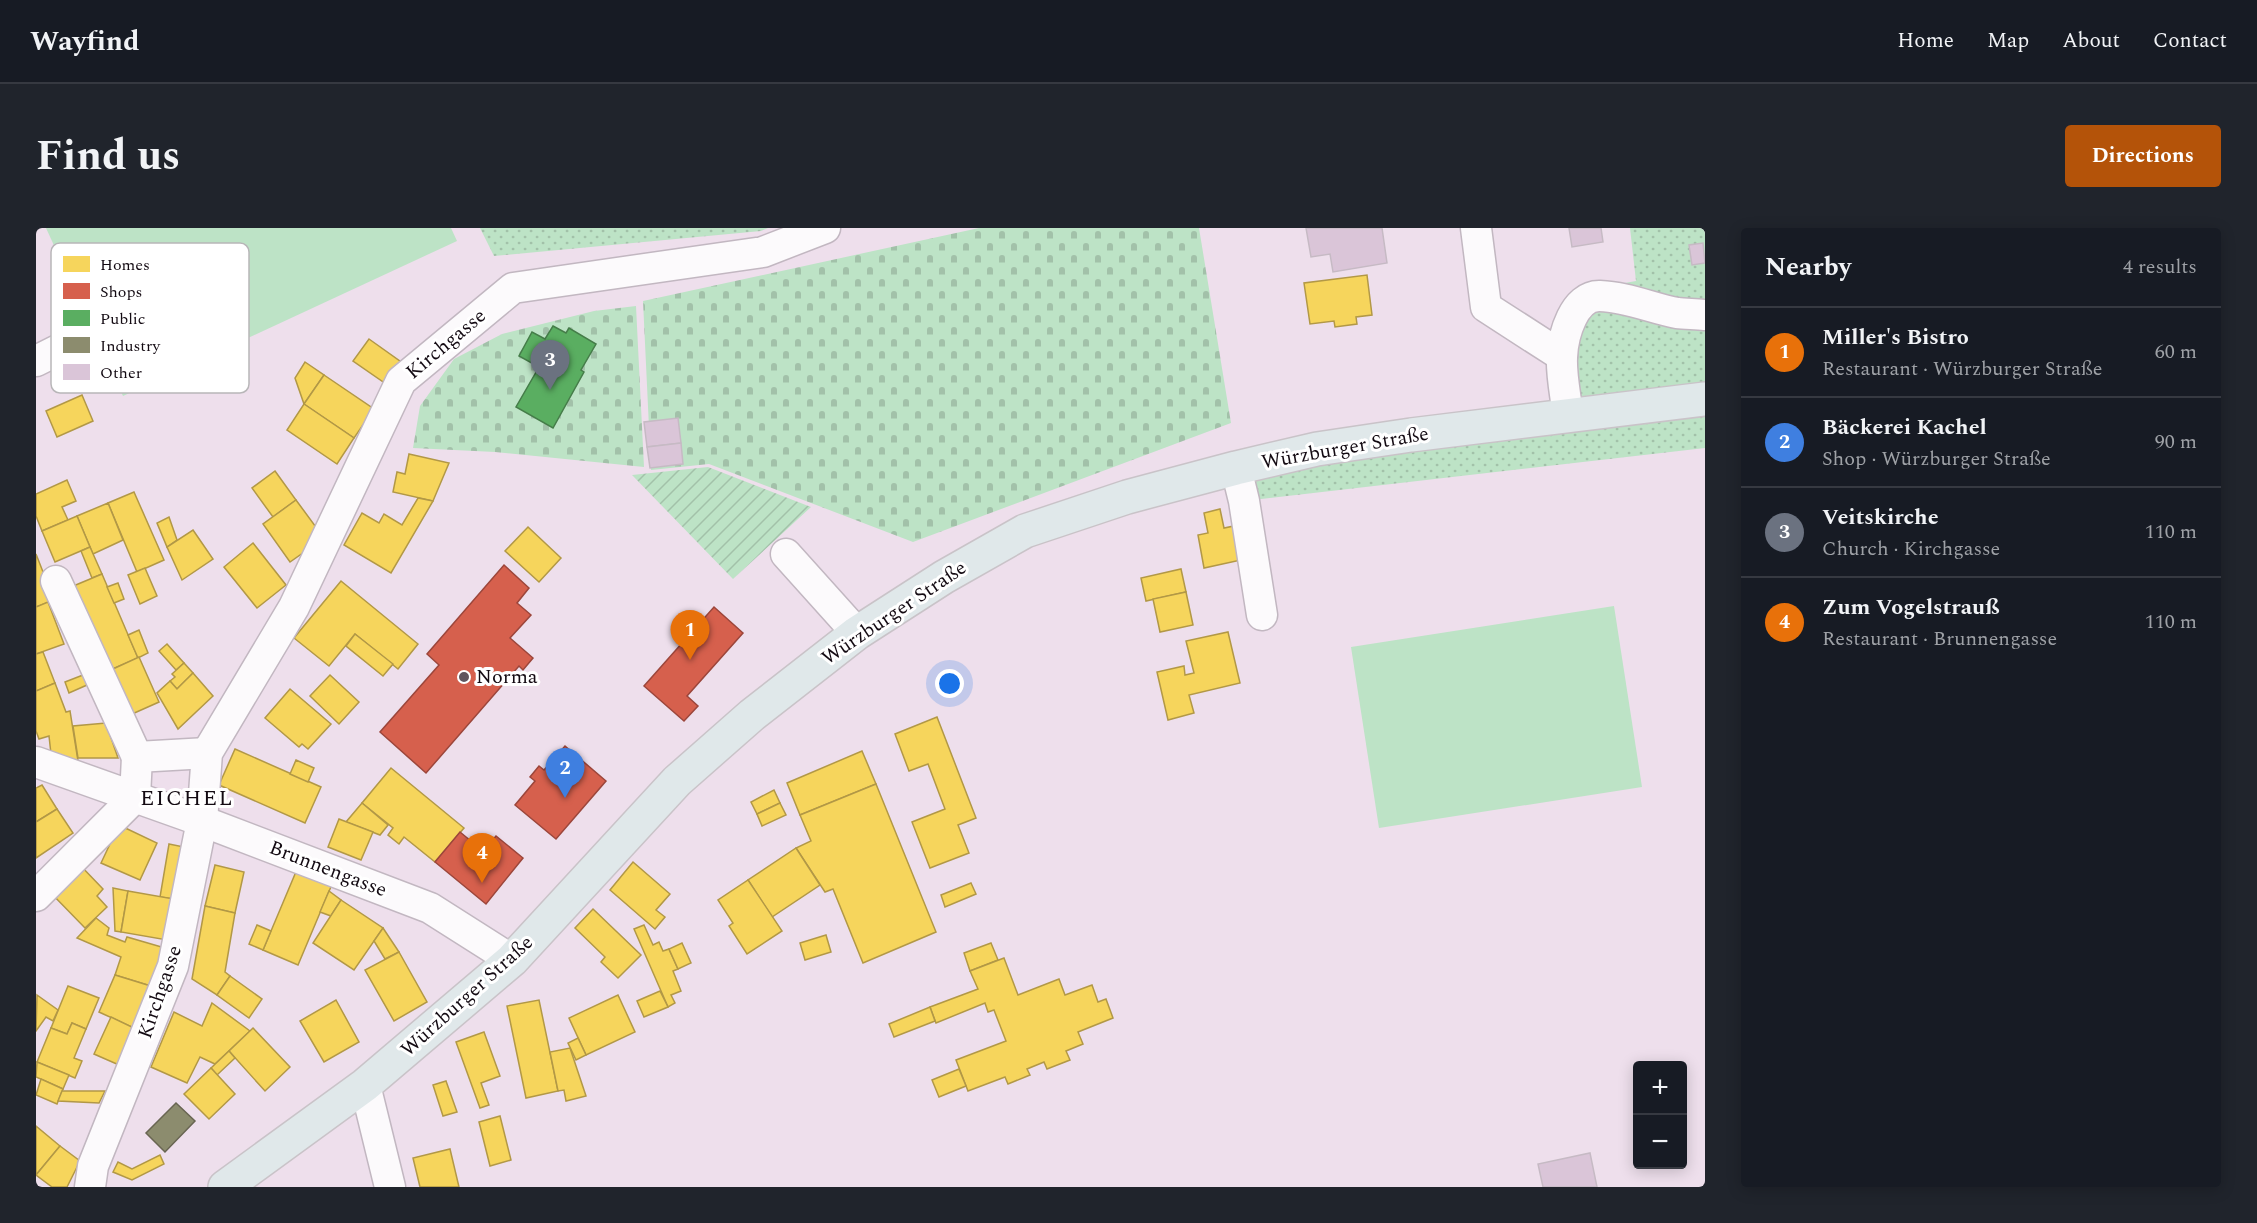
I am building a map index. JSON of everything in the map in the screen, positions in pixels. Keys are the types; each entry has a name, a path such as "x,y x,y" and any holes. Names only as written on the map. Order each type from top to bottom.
{"main road":[{"name":"Würzburger Straße","path":"225,1187 365,1085 512,960 677,781 752,715 857,633 944,576 1025,531 1127,497 1317,449 1411,435 1705,399"}],"street":[{"name":"Kirchgasse","path":"90,1187 93,1166 173,966 202,821 207,753 294,607 401,381 513,288 763,252 825,228"},
{"path":"1476,228 1486,307 1562,356"},
{"path":"1568,416 1562,356 1567,329 1577,309 1587,298 1598,296 1625,299 1678,313 1705,315"},
{"path":"36,361 51,354"},
{"path":"1236,468 1244,501 1262,615"},
{"path":"786,554 857,633"},
{"path":"36,896 135,797 136,757 56,581"},
{"path":"136,757 207,753"},
{"name":"Brunnengasse","path":"36,762 202,821 430,908 512,960"},
{"path":"365,1085 390,1187"}],"green space":[{"path":"46,228 451,228 457,241 249,338 249,243 53,243"},
{"path":"480,228 768,228 761,231 494,256"},
{"path":"979,228 1199,228 1231,423 913,542 709,464 651,470 643,301"},
{"path":"1630,228 1705,228 1705,448 1244,501 1236,468 1568,416 1587,298 1619,284 1636,281"},
{"path":"636,306 644,467 495,452 413,448 420,406 454,359 502,334 594,311"},
{"path":"708,467 811,507 733,579 632,475"},
{"path":"1614,606 1642,787 1379,828 1351,647"}],"building: Homes":[{"path":"1367,275 1372,315 1356,317 1357,324 1335,327 1334,321 1310,324 1304,283"},
{"path":"369,339 404,364 389,386 353,361"},
{"path":"305,362 324,375 304,404 295,378"},
{"path":"324,375 374,409 354,438 304,404"},
{"path":"82,395 93,421 57,437 46,411"},
{"path":"304,404 354,438 337,464 287,430"},
{"path":"409,454 449,463 433,501 393,492 397,472 405,474"},
{"path":"275,471 296,500 273,517 252,488"},
{"path":"67,480 76,501 62,507 68,520 42,531 36,516 36,494"},
{"path":"134,492 164,560 137,572 108,503"},
{"path":"418,498 433,501 391,573 344,545 362,513 379,523 384,514 402,525"},
{"path":"296,500 324,538 290,562 263,524"},
{"path":"108,503 123,540 93,554 77,516"},
{"path":"1220,509 1224,528 1234,526 1241,560 1204,568 1198,535 1208,533 1204,513"},
{"path":"77,516 90,547 55,562 42,531"},
{"path":"169,517 177,540 167,547 157,523"},
{"path":"528,527 561,558 539,582 505,551"},
{"path":"193,530 213,559 182,580 167,547"},
{"path":"253,543 286,585 257,608 224,567"},
{"path":"90,547 102,574 92,578 81,551"},
{"path":"36,554 54,600 36,607"},
{"path":"145,568 157,596 140,604 128,575"},
{"path":"1181,569 1186,592 1146,601 1141,578"},
{"path":"102,574 138,658 108,671 71,587"},
{"path":"341,581 418,644 398,669 355,634 329,666 294,638"},
{"path":"118,583 124,599 114,603 107,587"},
{"path":"1186,592 1193,625 1160,632 1153,599"},
{"path":"48,602 64,644 36,654 36,607"},
{"path":"139,630 148,653 138,658 128,635"},
{"path":"1228,632 1240,683 1189,695 1194,713 1168,720 1157,672 1184,666 1185,675 1194,673 1186,641"},
{"path":"355,634 393,664 383,676 346,646"},
{"path":"167,644 184,663 176,670 159,651"},
{"path":"43,652 55,683 36,691 36,654"},
{"path":"139,657 159,702 121,719 102,674"},
{"path":"184,663 193,673 177,689 170,681 175,677 172,674"},
{"path":"193,673 213,696 178,729 157,693 170,681 177,689"},
{"path":"83,675 87,685 69,693 65,682"},
{"path":"330,675 359,702 339,724 310,696"},
{"path":"55,683 66,712 70,711 78,761 52,763 49,736 39,739 36,731 36,691"},
{"path":"290,689 331,724 308,749 302,744 299,747 265,718"},
{"path":"937,717 976,818 958,825 969,853 930,868 912,822 945,809 928,764 909,771 895,734"},
{"path":"106,723 118,758 78,758 73,726"},
{"path":"235,749 321,787 305,823 219,785"},
{"path":"862,751 876,784 800,815 787,783"},
{"path":"296,760 314,768 308,782 290,774"},
{"path":"391,768 464,828 435,862 404,837 399,844 388,835 393,828 362,803"},
{"path":"876,784 936,932 863,963 833,889 825,892 796,848 811,841 800,815"},
{"path":"42,785 57,809 36,822 36,788"},
{"path":"774,790 780,803 757,814 751,802"},
{"path":"362,803 388,825 380,835 346,822"},
{"path":"780,803 786,815 762,826 757,814"},
{"path":"57,809 73,833 36,858 36,822"},
{"path":"339,819 373,832 361,860 328,847"},
{"path":"119,825 157,843 140,880 101,863"},
{"path":"169,844 184,847 174,899 160,897"},
{"path":"796,848 820,885 772,917 748,880"},
{"path":"633,862 670,894 656,910 665,917 655,929 610,890"},
{"path":"79,864 103,889 97,896 107,907 85,928 50,892"},
{"path":"215,865 244,872 235,913 205,906"},
{"path":"298,867 333,882 298,965 263,950"},
{"path":"748,880 782,931 747,954 729,926 733,923 718,900"},
{"path":"971,883 976,894 945,907 941,895"},
{"path":"113,888 128,891 121,932 115,931"},
{"path":"128,891 174,899 167,940 121,932"},
{"path":"329,891 341,900 331,916 320,912"},
{"path":"341,900 383,928 354,970 313,943"},
{"path":"205,906 235,913 225,972 230,976 217,995 192,979"},
{"path":"593,909 641,955 618,978 601,962 605,957 575,928"},
{"path":"96,918 109,928 107,935 125,942 127,937 165,948 154,987 115,975 121,957 77,938"},
{"path":"257,925 271,931 263,950 249,944"},
{"path":"644,925 653,945 659,942 663,951 669,949 678,969 673,971 681,991 671,995 675,1003 668,1007 634,929"},
{"path":"383,928 399,952 385,959 374,941"},
{"path":"826,935 831,952 805,960 800,943"},
{"path":"682,943 691,963 678,969 669,949"},
{"path":"991,943 998,960 970,971 964,953"},
{"path":"399,952 427,1002 394,1021 365,970"},
{"path":"1004,958 1018,995 1059,979 1065,995 1092,985 1098,1002 1106,999 1113,1018 1078,1032 1083,1044 1066,1051 1070,1060 1047,1069 1044,1062 1027,1069 1030,1075 1008,1084 1005,1077 968,1091 956,1060 1006,1041 994,1010 988,1012 985,1003 936,1023 930,1007 978,989 970,971"},
{"path":"115,975 154,987 136,1029 99,1012"},
{"path":"230,976 262,999 249,1018 217,995"},
{"path":"68,986 99,998 86,1029 72,1023 67,1034 51,1028"},
{"path":"660,991 668,1007 644,1017 637,1001"},
{"path":"37,995 58,1010 53,1021 46,1017 36,1031"},
{"path":"618,995 635,1032 586,1055 569,1018"},
{"path":"336,1000 359,1042 324,1062 300,1021"},
{"path":"539,1000 558,1091 526,1098 507,1006"},
{"path":"212,1003 250,1031 215,1064 200,1057 187,1083 151,1067 174,1012 202,1026"},
{"path":"930,1007 935,1021 894,1037 889,1024"},
{"path":"111,1017 136,1029 119,1065 94,1054"},
{"path":"72,1023 86,1029 74,1058 82,1061 75,1078 37,1062 51,1028 67,1034"},
{"path":"253,1028 290,1067 265,1091 229,1051"},
{"path":"484,1032 500,1076 481,1083 489,1105 480,1108 456,1042"},
{"path":"578,1038 586,1055 576,1060 568,1043"},
{"path":"570,1048 586,1096 566,1101 564,1090 558,1091 550,1052"},
{"path":"229,1051 235,1058 217,1075 211,1068"},
{"path":"37,1062 69,1075 63,1089 36,1077"},
{"path":"211,1068 235,1094 209,1119 184,1094"},
{"path":"959,1069 966,1086 939,1097 932,1080"},
{"path":"41,1079 63,1089 57,1104 36,1095"},
{"path":"446,1081 457,1112 443,1116 433,1085"},
{"path":"62,1091 105,1091 99,1103 58,1101"},
{"path":"500,1116 511,1160 490,1166 479,1122"},
{"path":"36,1126 60,1146 36,1175"},
{"path":"60,1146 80,1161 67,1187 52,1187 36,1175"},
{"path":"450,1149 459,1187 420,1187 413,1158"},
{"path":"160,1155 164,1164 132,1180 113,1172 118,1162 132,1169"}],"building: Shops":[{"path":"504,565 529,588 517,603 531,615 510,638 533,658 523,670 519,666 426,773 380,732 439,665 427,654"},
{"path":"714,607 743,633 687,696 698,706 684,721 644,686"},
{"path":"565,746 606,781 556,839 515,805 535,781 530,777 539,766 544,770"},
{"path":"460,832 483,851 496,836 523,858 486,904 435,862"}],"building: Public":[{"path":"553,326 566,333 569,328 596,344 581,370 584,372 553,428 516,407 539,367 519,356 532,332 545,339"}],"building: Industry":[{"path":"176,1103 195,1121 165,1152 146,1133"}],"building: Other":[{"path":"1306,228 1382,228 1387,263 1333,272 1330,254 1311,257"},
{"path":"1569,228 1601,228 1603,242 1572,247"},
{"path":"1703,243 1705,263 1692,265 1689,245"},
{"path":"678,418 681,443 647,447 644,422"},
{"path":"681,443 683,464 650,468 647,447"},
{"path":"1590,1153 1597,1187 1543,1187 1538,1164"}],"place":[{"name":"Veitskirche","path":"550,390"},
{"name":"Miller's Bistro","path":"690,660"},
{"name":"Norma","path":"464,677"},
{"name":"Bäckerei Kachel","path":"565,798"},
{"name":"Zum Vogelstrauß","path":"482,883"}],"district":[{"name":"EICHEL","path":"187,798"}]}
